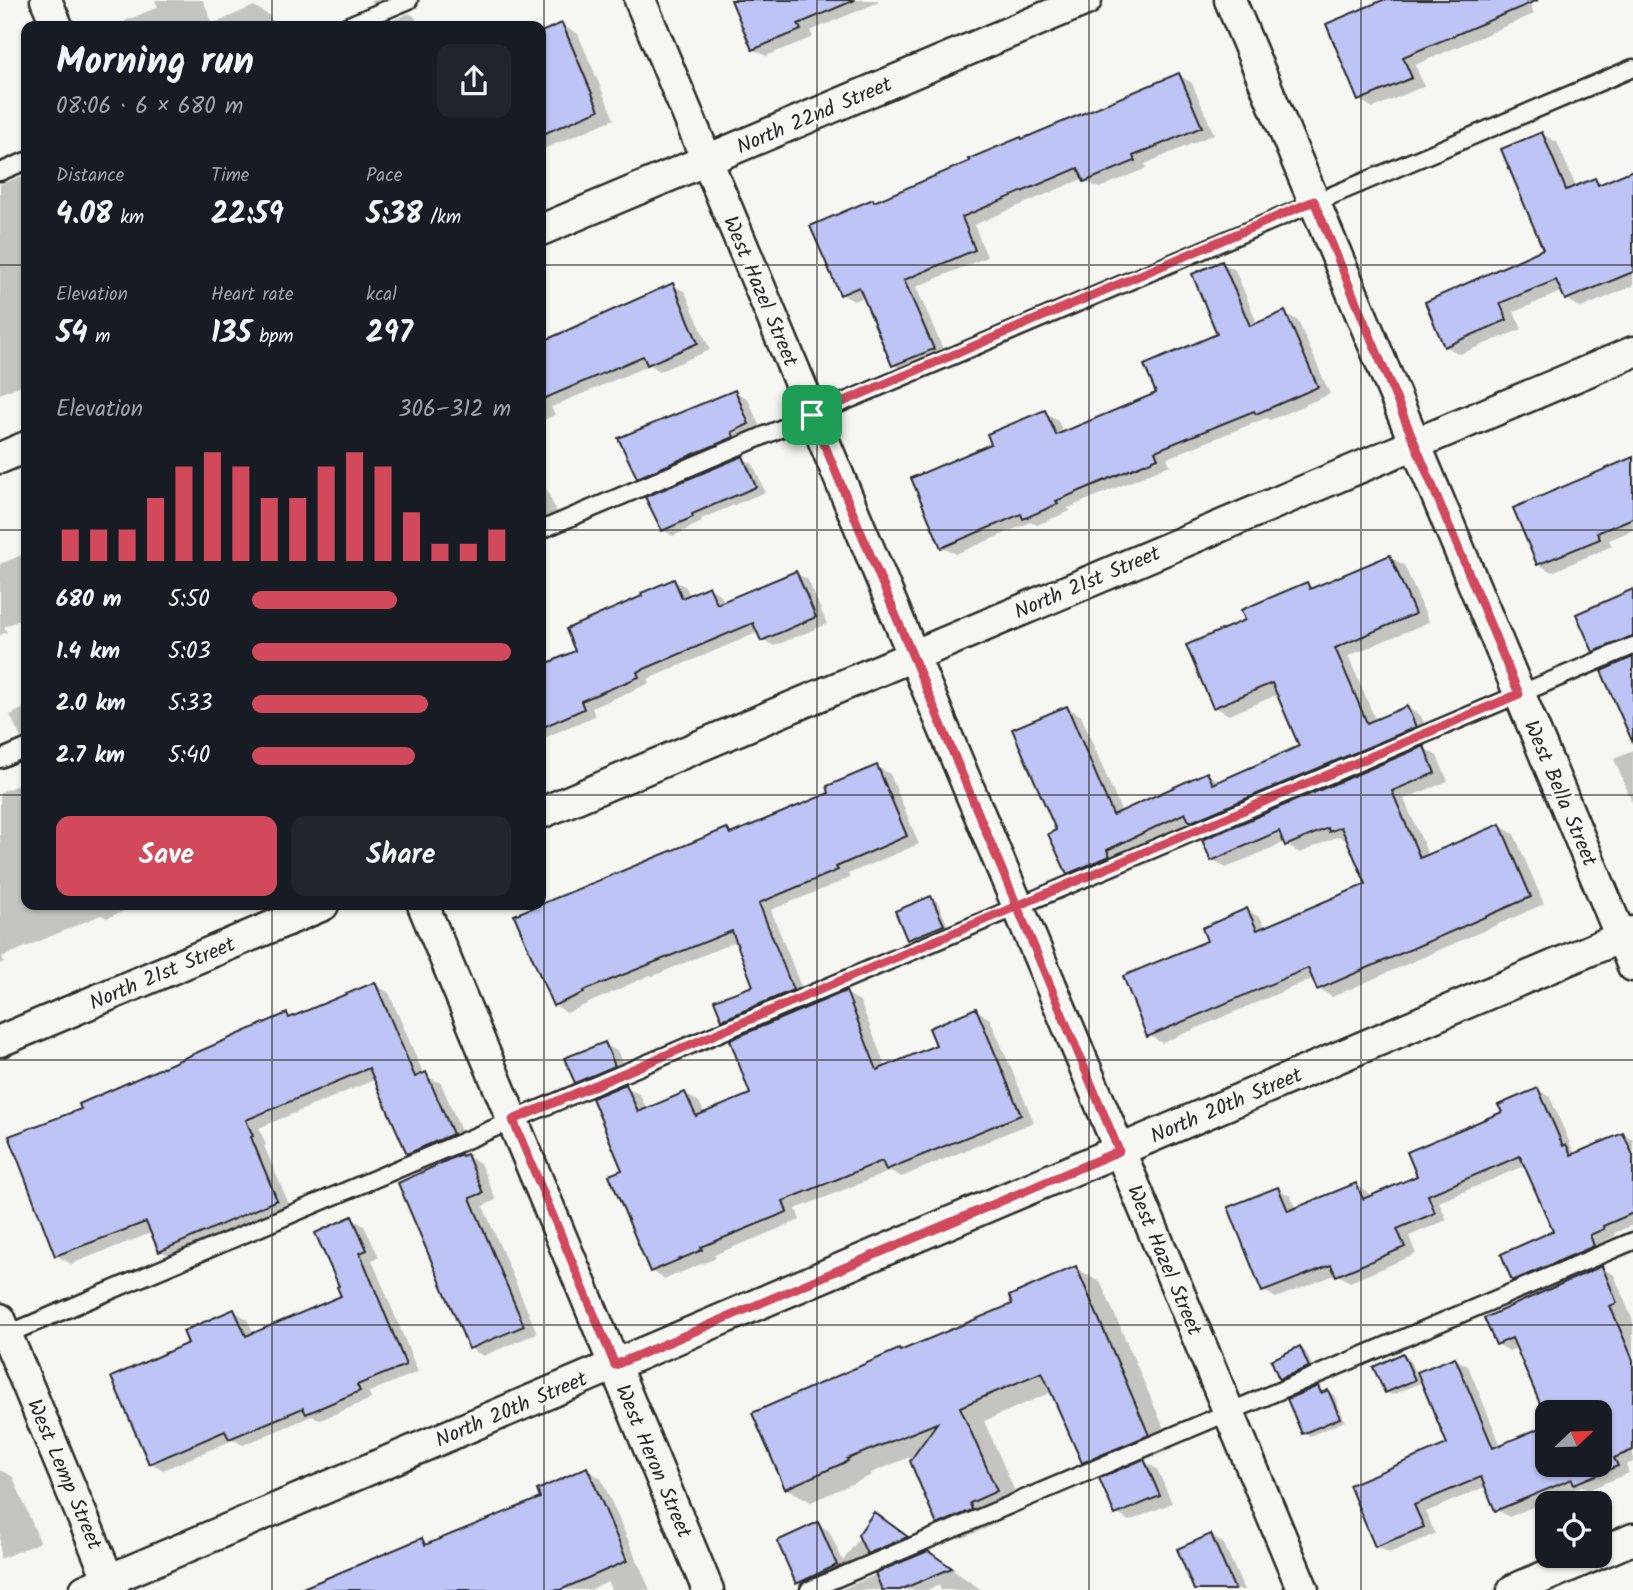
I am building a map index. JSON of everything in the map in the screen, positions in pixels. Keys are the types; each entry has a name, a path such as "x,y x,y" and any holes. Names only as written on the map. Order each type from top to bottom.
{"street":[{"path":"46,0 55,21"},
{"name":"West Hazel Street","path":"640,0 1303,1590"},
{"name":"North 22nd Street","path":"546,228 1086,0"},
{"name":"West Bella Street","path":"1230,0 1519,694 1627,935 1633,966"},
{"name":"North 21st Street","path":"546,811 1633,352"},
{"path":"0,458 21,449"},
{"name":"North 21st Street","path":"0,1041 311,910"},
{"name":"West Heron Street","path":"425,910 708,1590"},
{"name":"North 20th Street","path":"102,1587 615,1365 1627,935"},
{"name":"West Lemp Street","path":"2,1330 102,1587"},
{"path":"1612,1548 1633,1539"},
{"path":"1513,1590 1565,1568"}],"lane":[{"path":"359,21 410,0"},
{"path":"546,528 1633,68"},
{"path":"0,172 21,163"},
{"path":"2,1330 513,1120 1633,646"},
{"path":"0,759 21,750"},
{"path":"809,1590 1633,1241"}],"building":[{"path":"731,0 855,0 798,24 801,30 752,50"},
{"path":"1383,0 1538,0 1403,57 1412,78 1358,101 1326,24"},
{"path":"562,23 599,110 546,133 546,30"},
{"path":"1179,73 1202,127 1133,156 1135,161 1084,182 1078,168 962,217 975,250 904,280 934,349 892,366 859,287 840,295 810,226 873,199 874,202 970,161 968,159"},
{"path":"1542,132 1566,190 1595,178 1598,185 1633,170 1633,272 1565,300 1556,280 1500,303 1507,320 1444,347 1425,302 1543,249 1501,149"},
{"path":"1222,261 1250,326 1285,311 1318,387 1256,414 1254,411 1155,451 1158,458 1056,501 1058,504 1023,519 1021,514 941,548 911,478 991,444 987,434 1045,410 1056,435 1156,393 1144,365 1217,334 1192,274"},
{"path":"673,283 698,343 647,365 643,356 546,398 546,340"},
{"path":"735,390 749,424 732,432 734,437 637,478 618,438"},
{"path":"743,456 756,487 692,514 693,517 662,531 645,497"},
{"path":"1633,457 1633,518 1597,533 1600,539 1537,565 1513,508"},
{"path":"1390,555 1415,614 1335,648 1367,723 1407,706 1416,727 1193,821 1189,821 1185,813 1107,850 1110,856 1067,874 1048,834 1056,830 1012,729 1067,706 1113,815 1207,772 1213,784 1299,746 1272,683 1213,708 1186,645 1245,620 1241,610 1307,582 1310,589"},
{"path":"796,571 816,617 761,641 753,623 637,672 639,677 581,701 584,709 546,726 546,664 575,651 566,629 674,579 682,598 709,586 717,604"},
{"path":"1633,589 1633,636 1593,652 1576,614"},
{"path":"1633,657 1633,743 1601,671"},
{"path":"1424,746 1435,773 1392,791 1420,858 1500,824 1531,897 1317,990 1308,968 1147,1037 1123,976 1207,941 1202,928 1247,908 1257,930 1366,884 1341,827 1329,832 1328,828 1285,846 1279,831 1211,861 1202,840"},
{"path":"877,765 907,836 836,867 838,870 759,903 793,990 722,1020 714,1000 753,986 732,931 583,991 584,993 553,1006 514,915 526,910 546,910 546,902 727,828 730,834 829,793 827,786"},
{"path":"931,896 944,925 907,940 895,911"},
{"path":"375,982 415,1077 426,1072 453,1134 407,1154 369,1068 246,1120 277,1200 159,1252 146,1222 55,1256 9,1136 81,1109 79,1104 287,1013 289,1018"},
{"path":"846,991 877,1070 936,1045 929,1028 976,1008 1021,1115 886,1170 882,1161 783,1201 787,1212 701,1247 702,1250 650,1272 609,1175 622,1170 592,1098 626,1084 638,1112 685,1092 696,1116 750,1094 730,1040"},
{"path":"605,1042 615,1066 575,1083 564,1058"},
{"path":"1538,1088 1563,1146 1566,1144 1571,1155 1623,1133 1633,1155 1633,1213 1590,1235 1594,1246 1512,1281 1501,1254 1553,1231 1520,1156 1428,1195 1435,1213 1397,1229 1405,1247 1336,1276 1331,1265 1262,1292 1228,1207 1278,1187 1288,1211 1356,1183 1363,1199 1417,1176 1407,1152 1502,1112 1498,1105"},
{"path":"461,1154 467,1154 483,1193 470,1198 524,1326 469,1349 398,1183"},
{"path":"352,1216 367,1250 360,1253 406,1365 357,1385 360,1391 306,1414 303,1408 229,1439 225,1431 149,1464 111,1377 188,1343 183,1331 234,1309 246,1336 341,1296 315,1233"},
{"path":"1076,1266 1149,1435 1082,1463 1042,1372 960,1407 997,1491 970,1503 972,1510 937,1525 910,1461 937,1423 847,1459 848,1461 785,1489 752,1413 899,1349 900,1351 1012,1304 1009,1296"},
{"path":"1602,1266 1617,1303 1610,1306 1633,1360 1633,1450 1614,1458 1618,1466 1612,1468 1612,1400 1538,1400 1512,1338 1496,1345 1484,1318"},
{"path":"1300,1346 1309,1367 1279,1379 1271,1360"},
{"path":"1403,1353 1415,1380 1385,1393 1373,1367"},
{"path":"1455,1357 1493,1448 1535,1430 1535,1477 1591,1477 1574,1484 1572,1479 1543,1491 1535,1491 1535,1494 1495,1511 1481,1477 1414,1505 1424,1527 1375,1547 1349,1485 1447,1444 1417,1372"},
{"path":"1318,1386 1321,1393 1328,1390 1340,1418 1302,1434 1287,1399"},
{"path":"1144,1459 1160,1496 1115,1515 1099,1478"},
{"path":"587,1467 627,1561 560,1590 298,1590 422,1538 425,1545 540,1498 537,1490"},
{"path":"874,1512 908,1537 867,1554 858,1535"},
{"path":"818,1522 837,1565 796,1584 777,1541"},
{"path":"1211,1534 1235,1590 1194,1590 1177,1549"},
{"path":"928,1551 952,1568 900,1590 882,1590 875,1573"}],"route":[{"path":"812,415 1017,906 513,1120 615,1365 1119,1151 1017,906 1519,694 1314,201 812,415"}]}
